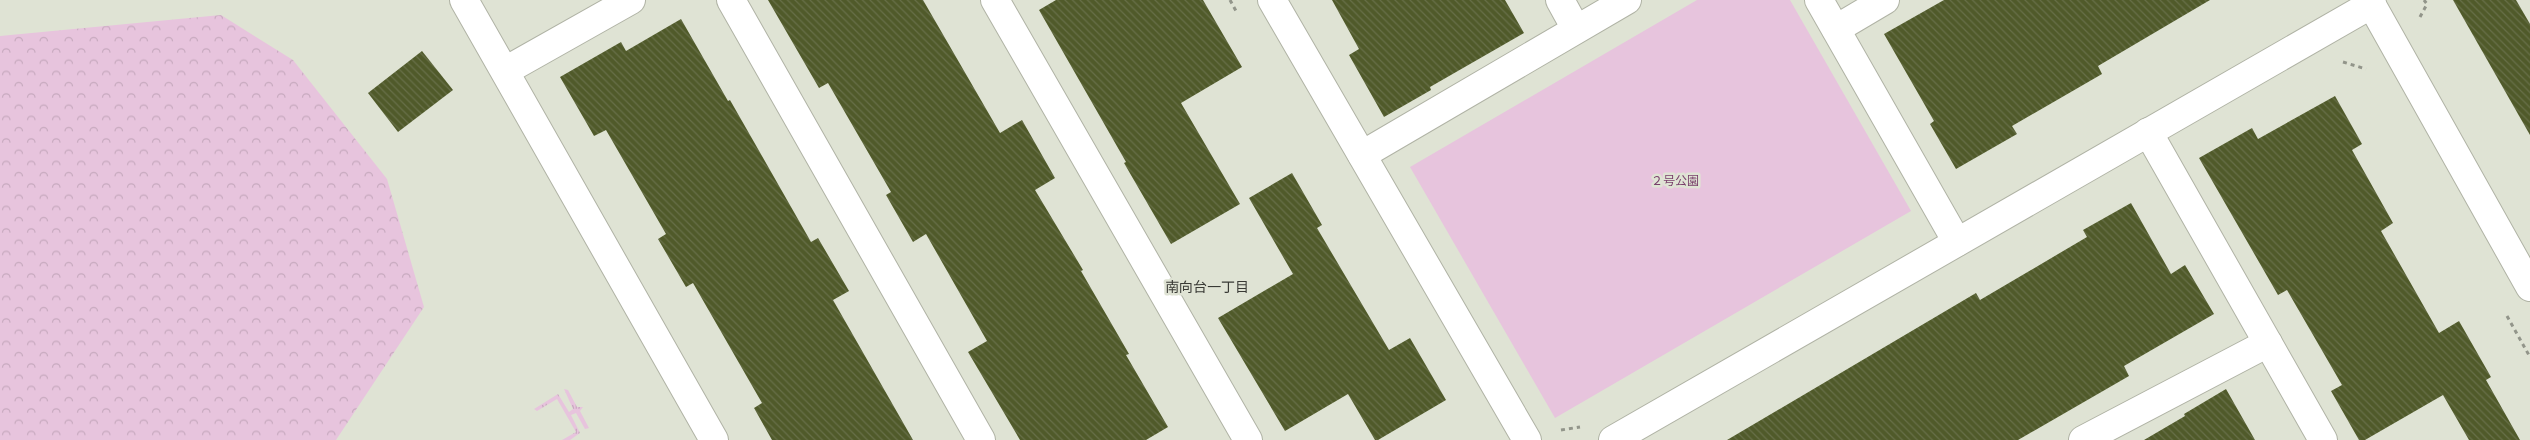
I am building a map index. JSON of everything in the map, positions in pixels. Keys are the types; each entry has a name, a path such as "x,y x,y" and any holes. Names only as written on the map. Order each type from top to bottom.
{"street":[{"path":"464,0 714,440"},
{"path":"505,71 631,0"},
{"path":"731,0 981,440"},
{"path":"995,0 1248,440"},
{"path":"1272,0 1527,440"},
{"path":"1560,0 1576,29"},
{"path":"1362,155 1627,0"},
{"path":"1820,0 1957,242"},
{"path":"1836,29 1885,0"},
{"path":"1613,440 2373,1 2530,287"},
{"path":"2148,132 2323,440"},
{"path":"2083,440 2268,343"}],"path":[{"path":"2342,62 2369,70"},
{"path":"2506,314 2530,357"},
{"path":"1560,430 1582,427"}],"green space":[{"name":"２号公園","path":"1697,0 1790,0 1911,211 1555,418 1410,167"},
{"path":"221,15 293,60 387,179 424,307 336,440 0,440 0,36"},
{"path":"564,389 568,390 577,407 583,407 580,411 589,428 585,429 576,413 571,415 580,433 570,440 562,440 576,432 557,399 537,411 534,409 558,394 569,412 573,409"}],"building":[{"path":"768,0 923,0 1000,133 1022,120 1055,178 1035,190 1083,270 1081,271 1129,354 1126,355 1168,427 1146,440 1020,440 968,352 987,341 926,234 913,242 886,195 891,192 828,83 819,88"},
{"path":"1056,0 1203,0 1242,67 1181,103 1240,204 1171,244 1039,10"},
{"path":"1332,0 1505,0 1524,33 1430,87 1431,90 1384,117 1349,55 1359,49"},
{"path":"1944,0 2210,0 2098,66 2102,74 2012,126 2017,134 1956,169 1930,124 1934,121 1884,34"},
{"path":"2453,0 2516,0 2530,24 2530,135"},
{"path":"681,19 728,101 730,100 811,242 818,238 849,291 833,300 913,440 772,440 754,408 762,403 693,283 686,287 658,239 666,234 606,130 594,136 560,77 621,42 626,51"},
{"path":"422,51 453,90 398,132 368,93"},
{"path":"2335,96 2362,144 2352,150 2393,223 2381,231 2439,333 2459,321 2491,377 2486,380 2520,440 2469,440 2443,395 2365,440 2359,440 2331,391 2342,385 2287,290 2278,295 2199,158 2252,128 2258,139"},
{"path":"1292,173 1322,225 1317,228 1389,350 1410,338 1446,400 1378,440 1375,440 1348,394 1285,431 1218,318 1293,274 1249,198"},
{"path":"2131,203 2171,274 2185,265 2214,314 2124,366 2129,376 2018,440 1727,440 1976,293 1980,300 2087,237 2083,230"},
{"path":"2226,389 2255,440 2144,440 2185,416 2184,414"}],"district":[{"name":"南向台一丁目","path":"1207,287"}]}
